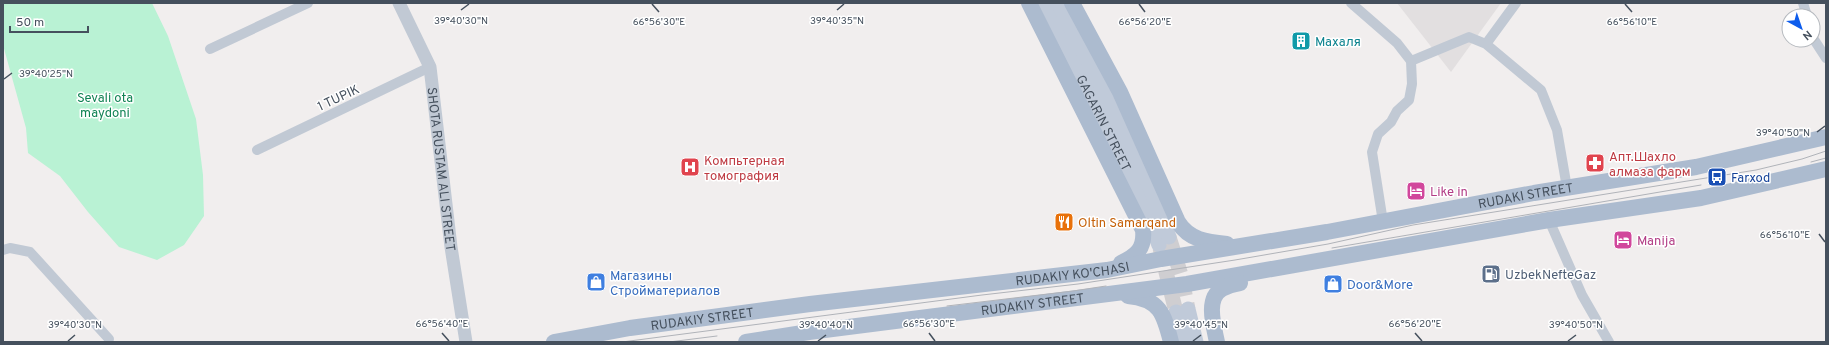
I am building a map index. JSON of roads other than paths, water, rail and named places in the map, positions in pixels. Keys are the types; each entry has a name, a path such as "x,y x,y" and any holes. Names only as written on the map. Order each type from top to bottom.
{"main road":[{"path":"1029,3 1143,230 1143,243 1137,254 1106,270"},
{"name":"GAGARIN STREET","path":"1044,3 1164,241 1157,201 1141,165 1058,3"},
{"path":"1072,3 1120,92 1182,229 1198,240 1246,246"},
{"name":"RUDAKI STREET","path":"1246,246 1567,188 1696,167 1826,137"},
{"path":"1106,295 1277,270 1329,259 1549,220 1701,198 1826,169"},
{"path":"1327,232 1329,259"},
{"name":"RUDAKIY KO'CHASI","path":"925,290 1106,270 1161,259 1246,246"},
{"path":"1217,342 1212,310 1214,296 1221,289 1277,270"},
{"path":"925,290 928,317"},
{"name":"RUDAKIY STREET","path":"554,342 630,328 925,290"},
{"path":"1106,295 1138,297 1157,306 1165,318 1171,342"},
{"name":"RUDAKIY STREET","path":"746,342 809,332 1106,295"},
{"path":"1182,342 1182,310 1196,342"}],"street":[{"path":"210,49 308,3"},
{"name":"SHOTA RUSTAM ALI STREET","path":"398,3 430,67 451,247 466,342"},
{"path":"1351,3 1397,43 1411,61 1412,84 1408,100 1397,111 1391,122 1378,134 1372,152 1383,222"},
{"path":"1486,44 1516,3"},
{"path":"1411,61 1469,37 1486,44 1542,90 1557,130 1567,188"},
{"path":"1820,48 1826,58"},
{"name":"1 TUPIK","path":"257,150 430,67"},
{"path":"1549,220 1582,295 1609,342"},
{"path":"3,250 10,248 30,252 109,339"}],"tunnel":[{"path":"1169,237 1181,275 1188,309"},
{"path":"1160,248 1176,312"}],"tram line":[{"path":"622,342 982,295 1078,284 1235,260 1328,244 1413,225 1756,170 1802,159 1826,151"},
{"path":"1811,162 1826,158"},
{"path":"1332,248 1701,185"},
{"path":"947,306 1106,286"},
{"path":"669,342 717,336"}],"place":[{"name":"Махаля","path":"1301,41"},
{"name":"Апт.Шахло алмаза фарм","path":"1595,163"},
{"name":"Компьтерная томография","path":"690,167"},
{"name":"Farxod","path":"1717,177"},
{"name":"Like in","path":"1416,191"},
{"name":"Oltin Samarqand","path":"1064,222"},
{"name":"Manija","path":"1623,240"},
{"name":"UzbekNefteGaz","path":"1491,274"},
{"name":"Магазины Стройматериалов","path":"596,282"},
{"name":"Door&More","path":"1333,284"}],"park label":[{"name":"Sevali ota maydoni","path":"105,104"}]}
